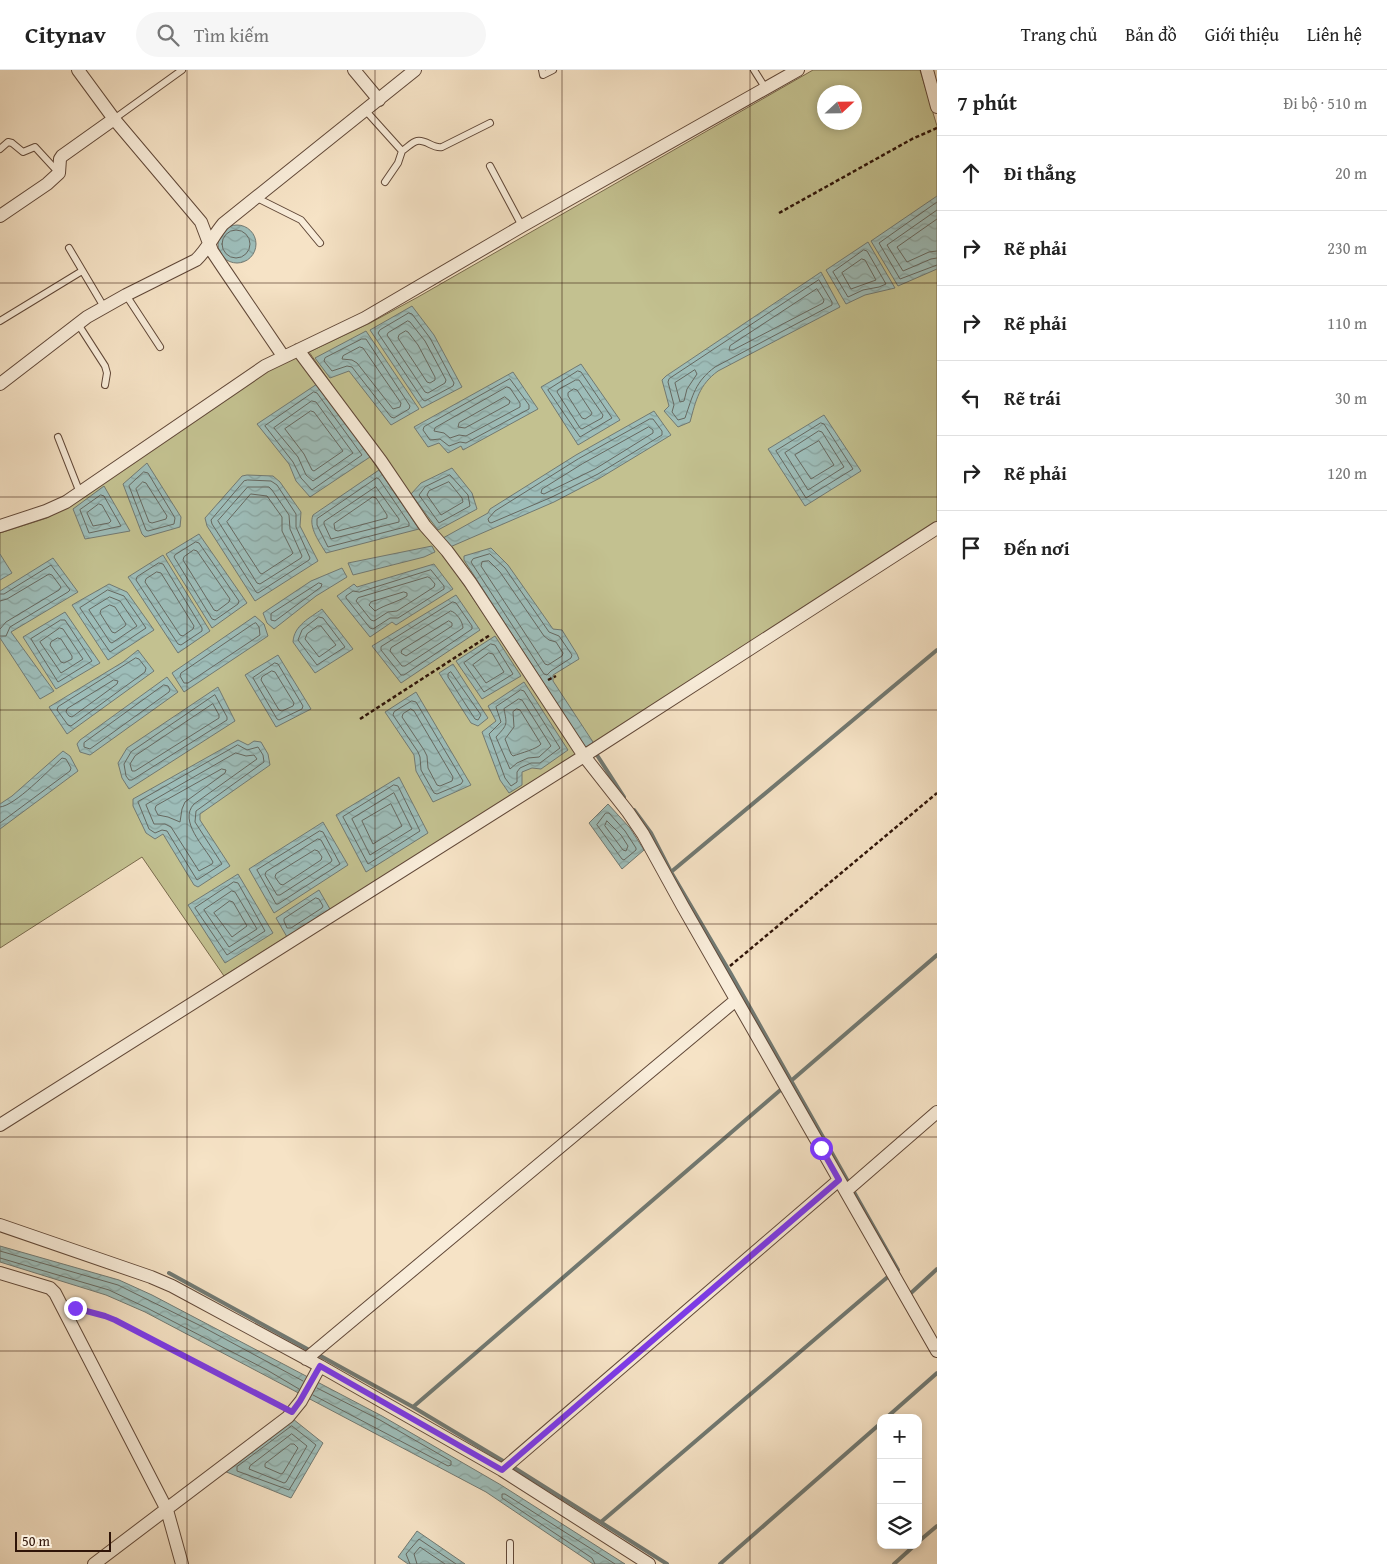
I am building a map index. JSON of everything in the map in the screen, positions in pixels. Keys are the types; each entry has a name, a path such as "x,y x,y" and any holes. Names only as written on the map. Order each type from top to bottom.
{"street":[{"path":"78,70 114,119 201,222 212,251 283,356"},
{"path":"354,70 379,100"},
{"path":"0,384 78,324 104,307 196,260 204,253 223,224 415,70"},
{"path":"0,526 46,511 66,502 265,366 365,318 522,226 798,70"},
{"path":"927,70 937,107"},
{"path":"0,216 47,184 59,173 62,156 114,119"},
{"path":"298,350 381,461 424,526 447,551 470,582 584,756 643,834 937,1351"},
{"path":"0,1125 584,756 937,528"},
{"path":"306,1359 736,1000"},
{"path":"846,1191 937,1112"},
{"path":"502,1470 839,1180"},
{"path":"0,1225 172,1286 502,1470 649,1564"},
{"path":"0,1273 50,1288 55,1292 167,1510 182,1564"},
{"path":"94,1564 167,1510 292,1412 318,1369"}],"lane":[{"path":"114,119 182,70"},
{"path":"542,70 544,75 553,70"},
{"path":"754,70 766,89"},
{"path":"366,111 402,151"},
{"path":"385,182 398,163 402,151 417,141 437,148 442,147 490,123"},
{"path":"0,149 8,142 23,152 35,147 59,173"},
{"path":"490,166 522,226"},
{"path":"257,198 301,220 320,243"},
{"path":"69,248 104,307"},
{"path":"0,321 82,271"},
{"path":"126,295 160,347"},
{"path":"78,324 105,366 107,373 105,385"},
{"path":"58,437 80,493"},
{"path":"510,1543 510,1564"}],"path":[{"path":"779,213 912,139 937,128"},
{"path":"360,719 500,628"},
{"path":"721,973 937,793"},
{"path":"60,1303 105,1316 292,1412"}],"shaded area":[{"path":"813,70 920,70 937,126 937,523 585,749 309,352 370,323"},
{"path":"297,356 419,529 448,561 577,754 224,976 142,857 0,948 0,533 47,518 69,506 269,370"}],"water":[{"path":"937,196 937,269 898,286 871,241"},
{"path":"237,225 250,231 256,244 250,257 237,263 224,257 218,244 224,231"},
{"path":"868,242 895,288 865,295 846,304 826,270"},
{"path":"821,272 840,307 718,371 702,387 690,422 678,427 664,411 669,406 662,380"},
{"path":"412,306 434,335 462,387 422,408 370,330"},
{"path":"366,331 419,409 391,425 349,371 330,378 315,358"},
{"path":"581,364 620,420 578,445 541,387"},
{"path":"513,372 538,409 463,450 461,446 448,453 439,443 428,447 414,427"},
{"path":"317,384 370,457 310,497 296,481 289,464 257,424"},
{"path":"654,411 671,435 600,478 554,502 450,547 443,538 488,513 490,509 576,455"},
{"path":"824,415 861,471 805,506 768,449"},
{"path":"147,463 181,517 180,527 145,537 142,534 123,484"},
{"path":"452,468 472,493 477,509 438,530 411,494 421,483"},
{"path":"379,470 419,529 326,553 313,530 313,515"},
{"path":"242,476 273,476 280,482 301,512 300,526 318,561 255,601 207,526 205,518"},
{"path":"104,486 130,531 85,539 73,509"},
{"path":"199,534 247,603 212,628 166,554"},
{"path":"432,546 435,552 424,557 353,575 348,563"},
{"path":"491,548 508,565 553,629 562,630 577,654 579,659 553,675 553,681 593,742 590,746 585,747 464,560 464,556"},
{"path":"0,554 12,573 0,580"},
{"path":"163,555 210,631 178,653 128,577"},
{"path":"53,558 78,592 11,632 54,691 40,699 0,638 0,591"},
{"path":"434,564 453,589 396,625 392,622 370,637 337,596 354,584 357,587"},
{"path":"342,568 347,577 316,596 274,629 267,623 263,613 311,581"},
{"path":"109,584 127,592 154,630 108,660 72,605"},
{"path":"456,595 480,630 401,683 372,646"},
{"path":"322,609 353,649 315,673 293,642 299,626"},
{"path":"65,612 100,663 56,689 23,637"},
{"path":"255,616 264,624 268,636 184,692 172,673"},
{"path":"495,636 521,676 482,699 456,661"},
{"path":"138,650 154,671 67,734 49,707 123,662"},
{"path":"278,655 311,709 276,727 245,675"},
{"path":"453,664 488,718 478,726 471,723 439,673"},
{"path":"167,677 178,692 90,755 80,752 77,744 80,740"},
{"path":"524,682 568,750 541,769 532,768 522,772 522,785 509,793 500,780 482,732 496,721 488,706"},
{"path":"218,687 235,721 129,789 122,778 118,763 127,748"},
{"path":"416,692 471,785 433,802 416,771 414,755 385,712"},
{"path":"238,740 248,745 254,741 261,742 268,754 270,765 200,814 200,820 230,866 198,887 194,885 163,834 155,839 146,833 133,806 133,799"},
{"path":"63,751 70,756 78,771 0,829 0,804 12,796"},
{"path":"399,777 428,833 366,872 336,815"},
{"path":"608,804 630,828 644,850 622,869 589,823"},
{"path":"323,822 348,865 274,913 249,869"},
{"path":"238,874 273,933 225,963 188,905"},
{"path":"319,890 330,909 287,937 276,918"},
{"path":"0,1246 119,1280 152,1295 382,1416 501,1485 625,1564 593,1564 486,1492 145,1312 106,1295 0,1262"},
{"path":"293,1419 323,1443 291,1498 224,1471"},
{"path":"417,1531 465,1564 408,1564 398,1557"}],"waterway":[{"path":"671,872 937,650"},
{"path":"595,752 624,797"},
{"path":"634,810 651,833 671,872 731,974 898,1270"},
{"path":"413,1407 937,955"},
{"path":"911,1293 937,1269"},
{"path":"169,1273 311,1351"},
{"path":"601,1522 890,1275"},
{"path":"317,1354 413,1407 513,1467 667,1564"},
{"path":"891,1414 937,1373"},
{"path":"720,1564 877,1427"},
{"path":"922,1539 937,1526"},
{"path":"894,1564 911,1549"}],"route":[{"path":"75,1308 115,1320 292,1412 320,1366 502,1470 839,1180 821,1148"}]}
